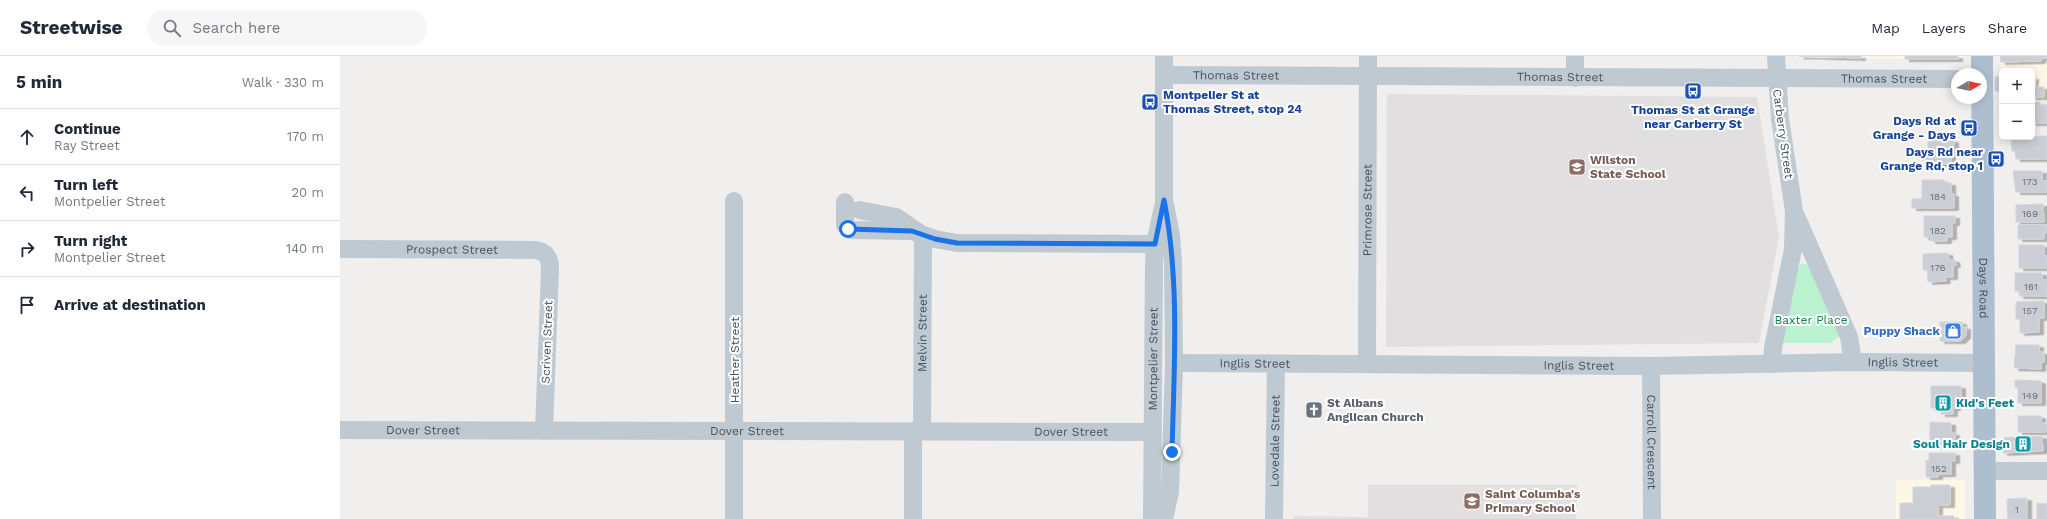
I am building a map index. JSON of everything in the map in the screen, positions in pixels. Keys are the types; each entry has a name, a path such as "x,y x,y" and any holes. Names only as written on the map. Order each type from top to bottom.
{"main road":[{"name":"Days Road","path":"1981,68 1982,56"},
{"name":"Days Road","path":"1981,104 1985,519"}],"street":[{"name":"Montpelier Street","path":"1164,56 1164,200 1171,235 1173,264 1174,363 1170,492 1164,519"},
{"name":"Primrose Street","path":"1367,364 1368,56"},
{"path":"1575,56 1575,78"},
{"name":"Carberry Street","path":"1772,364 1773,348 1793,248 1794,212 1780,119 1776,78 1776,56"},
{"name":"Thomas Street","path":"1164,75 1951,79"},
{"name":"Montpelier Street","path":"1152,519 1155,244 1164,200"},
{"name":"Heather Street","path":"734,201 734,519"},
{"path":"852,206 845,225 849,230 904,230 921,233 943,241 957,243 1155,244"},
{"name":"Carberry Street","path":"1794,212 1849,337 1853,362"},
{"name":"Melvin Street","path":"913,519 918,431 921,233"},
{"path":"340,238 349,240 358,249"},
{"name":"Prospect Street","path":"340,249 399,251 535,250 545,254"},
{"name":"Scriven Street","path":"544,431 550,269 549,261 545,254"},
{"path":"1791,260 1802,257 1814,258"},
{"name":"Inglis Street","path":"1174,363 1651,366 1853,362 1984,363"},
{"name":"Lovedale Street","path":"1274,519 1276,364"},
{"name":"Carroll Crescent","path":"1651,366 1652,519"},
{"name":"Dover Street","path":"340,430 1153,432"},
{"path":"1985,471 2047,471"}],"shaded area":[{"path":"1963,56 1963,59 1799,57"},
{"path":"2000,56 2047,56 2047,99 2035,99 2035,68 2000,68"},
{"name":"Wilston State School","path":"1387,94 1757,97 1779,237 1759,343 1386,347"},
{"path":"1896,480 1965,480 1965,519 1896,519"},
{"name":"Saint Columba's Primary School","path":"1368,485 1577,485 1576,519 1294,519 1294,516 1368,517"}],"green space":[{"name":"Baxter Place","path":"1802,264 1806,264 1809,267 1842,333 1831,343 1783,343 1798,267"}],"building":[{"path":"1799,56 1861,56 1861,58"},
{"path":"1905,56 1958,56 1958,59 1905,59"},
{"path":"2000,56 2047,56 2047,58 2041,58 2041,61 2001,62"},
{"path":"1995,77 1999,77 1999,91 1995,91"},
{"path":"2035,87 2044,87 2044,97 2035,97"},
{"path":"2040,102 2040,105 2047,105 2047,123 2035,123 2035,103"},
{"path":"2035,136 2047,136 2047,159 2016,159 2015,151 2012,151 2011,140 2035,140"},
{"path":"1928,140 1954,140 1954,146 1951,146 1951,164 1929,164 1929,160 1922,160 1922,149 1928,149"},
{"path":"2013,171 2042,171 2042,181 2047,181 2047,192 2016,192"},
{"path":"1922,180 1944,180 1944,183 1951,183 1951,194 1954,194 1954,208 1912,208 1912,199 1922,199"},
{"path":"2043,204 2044,222 2016,222 2016,205"},
{"path":"1924,216 1955,216 1955,223 1952,223 1952,237 1947,237 1947,241 1931,241 1931,237 1924,237"},
{"path":"2018,225 2047,225 2047,233 2044,233 2044,239 2018,239"},
{"path":"2019,245 2044,245 2044,256 2047,256 2047,268 2019,268"},
{"path":"1948,253 1949,260 1955,260 1956,265 1953,265 1953,277 1945,277 1946,281 1928,282 1927,270 1923,270 1923,254"},
{"path":"2015,273 2042,273 2042,280 2047,280 2047,296 2019,296 2020,291 2015,291"},
{"path":"2044,301 2044,318 2039,318 2039,332 2020,333 2020,319 2016,319 2016,302"},
{"name":"Puppy Shack","path":"1940,322 1962,322 1962,327 1966,327 1966,336 1961,341 1940,341"},
{"path":"2016,345 2039,345 2039,352 2044,352 2044,362 2041,362 2041,369 2014,368"},
{"path":"2015,380 2041,381 2041,403 2018,403 2018,388 2015,387"},
{"name":"Kid's Feet","path":"1931,386 1961,386 1961,399 1956,399 1956,408 1953,408 1953,414 1941,414 1941,408 1931,408"},
{"path":"2018,416 2041,416 2041,423 2046,423 2046,432 2018,432"},
{"path":"1930,422 1951,423 1951,433 1955,433 1955,446 1930,446"},
{"name":"Soul Hair Design","path":"2042,436 2043,451 2003,453 2003,438"},
{"path":"1929,453 1955,453 1955,461 1951,461 1951,474 1938,474 1938,477 1926,477 1926,460 1929,461"},
{"path":"1931,485 1950,485 1950,505 1938,505 1938,516 1954,516 1954,519 1900,519 1900,503 1913,503 1913,487 1931,487"},
{"path":"2027,498 2027,519 2008,519 2007,499"},
{"path":"2037,503 2047,504 2047,519 2037,519"}],"place":[{"name":"Thomas St at Grange near Carberry St","path":"1693,91"},
{"name":"Montpelier St at Thomas Street, stop 24","path":"1150,102"},
{"name":"Days Rd at Grange - Days","path":"1969,128"},
{"name":"Days Rd near Grange Rd, stop 1","path":"1996,159"},
{"name":"Wilston State School","path":"1577,167"},
{"name":"Puppy Shack","path":"1953,331"},
{"name":"Kid's Feet","path":"1943,403"},
{"name":"St Albans Anglican Church","path":"1314,410"},
{"name":"Soul Hair Design","path":"2023,444"},
{"name":"Saint Columba's Primary School","path":"1472,501"}],"route":[{"path":"848,229 912,231 935,239 957,243 1155,244 1164,200 1171,235 1173,269 1174,363 1172,452"}]}
